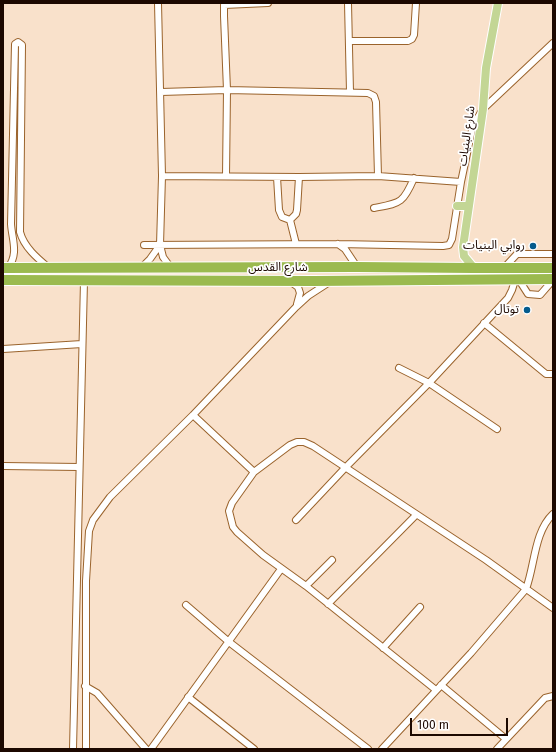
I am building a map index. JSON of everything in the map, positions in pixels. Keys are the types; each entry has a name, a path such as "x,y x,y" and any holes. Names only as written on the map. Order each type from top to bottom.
{"highway":[{"name":"شارع القدس","path":"6,268 553,268"},
{"name":"شارع القدس","path":"3,280 291,282 553,280"}],"main road":[{"name":"شارع البنيات","path":"474,268 464,256 463,252 483,109 486,68 498,3"},
{"path":"457,206 469,206"}],"street":[{"path":"158,3 162,176 160,245 163,257 171,268"},
{"path":"226,176 228,90 224,4 268,3"},
{"path":"348,3 350,92"},
{"path":"349,41 408,41 412,39 414,35 416,3"},
{"path":"6,268 13,260 15,250 11,224 15,46 18,42 22,45 20,232 22,238 34,254 49,268"},
{"path":"144,246 338,244 446,246 451,243 472,128 483,109 553,43"},
{"path":"161,92 228,90 368,93 374,96 376,102 378,176"},
{"path":"162,176 378,176 461,182"},
{"path":"277,177 279,210 282,217 290,220"},
{"path":"290,220 296,214 297,210 299,177"},
{"path":"374,208 394,204 400,201 407,194 414,178"},
{"path":"290,220 296,244"},
{"path":"338,244 345,249 357,267"},
{"path":"141,268 150,260 160,245"},
{"path":"504,268 518,254 553,254"},
{"path":"296,520 508,298 517,280 528,294 540,295 553,280"},
{"path":"73,749 84,281"},
{"path":"86,749 86,581 89,531 93,520 110,497 193,415 296,307 308,296 330,281"},
{"path":"291,282 298,287 300,293 296,307"},
{"path":"484,323 546,374 553,374"},
{"path":"3,349 82,344"},
{"path":"399,368 428,383 497,429"},
{"path":"193,415 254,472"},
{"path":"436,690 306,586 263,555 233,527 229,511 232,503 254,472 290,445 297,442 304,442 313,446 486,560 553,608"},
{"path":"3,466 80,467"},
{"path":"382,749 471,653 526,589 541,530 547,519 553,514"},
{"path":"328,604 416,515"},
{"path":"306,586 332,560"},
{"path":"151,749 281,569"},
{"path":"186,605 229,642 368,749"},
{"path":"383,648 420,607"},
{"path":"441,685 506,739"},
{"path":"85,686 97,693 146,749"},
{"path":"497,749 545,698 553,696"},
{"path":"188,697 254,749"}],"place":[{"name":"روابي البنيات","path":"533,246"},
{"name":"توتال","path":"527,310"}]}
